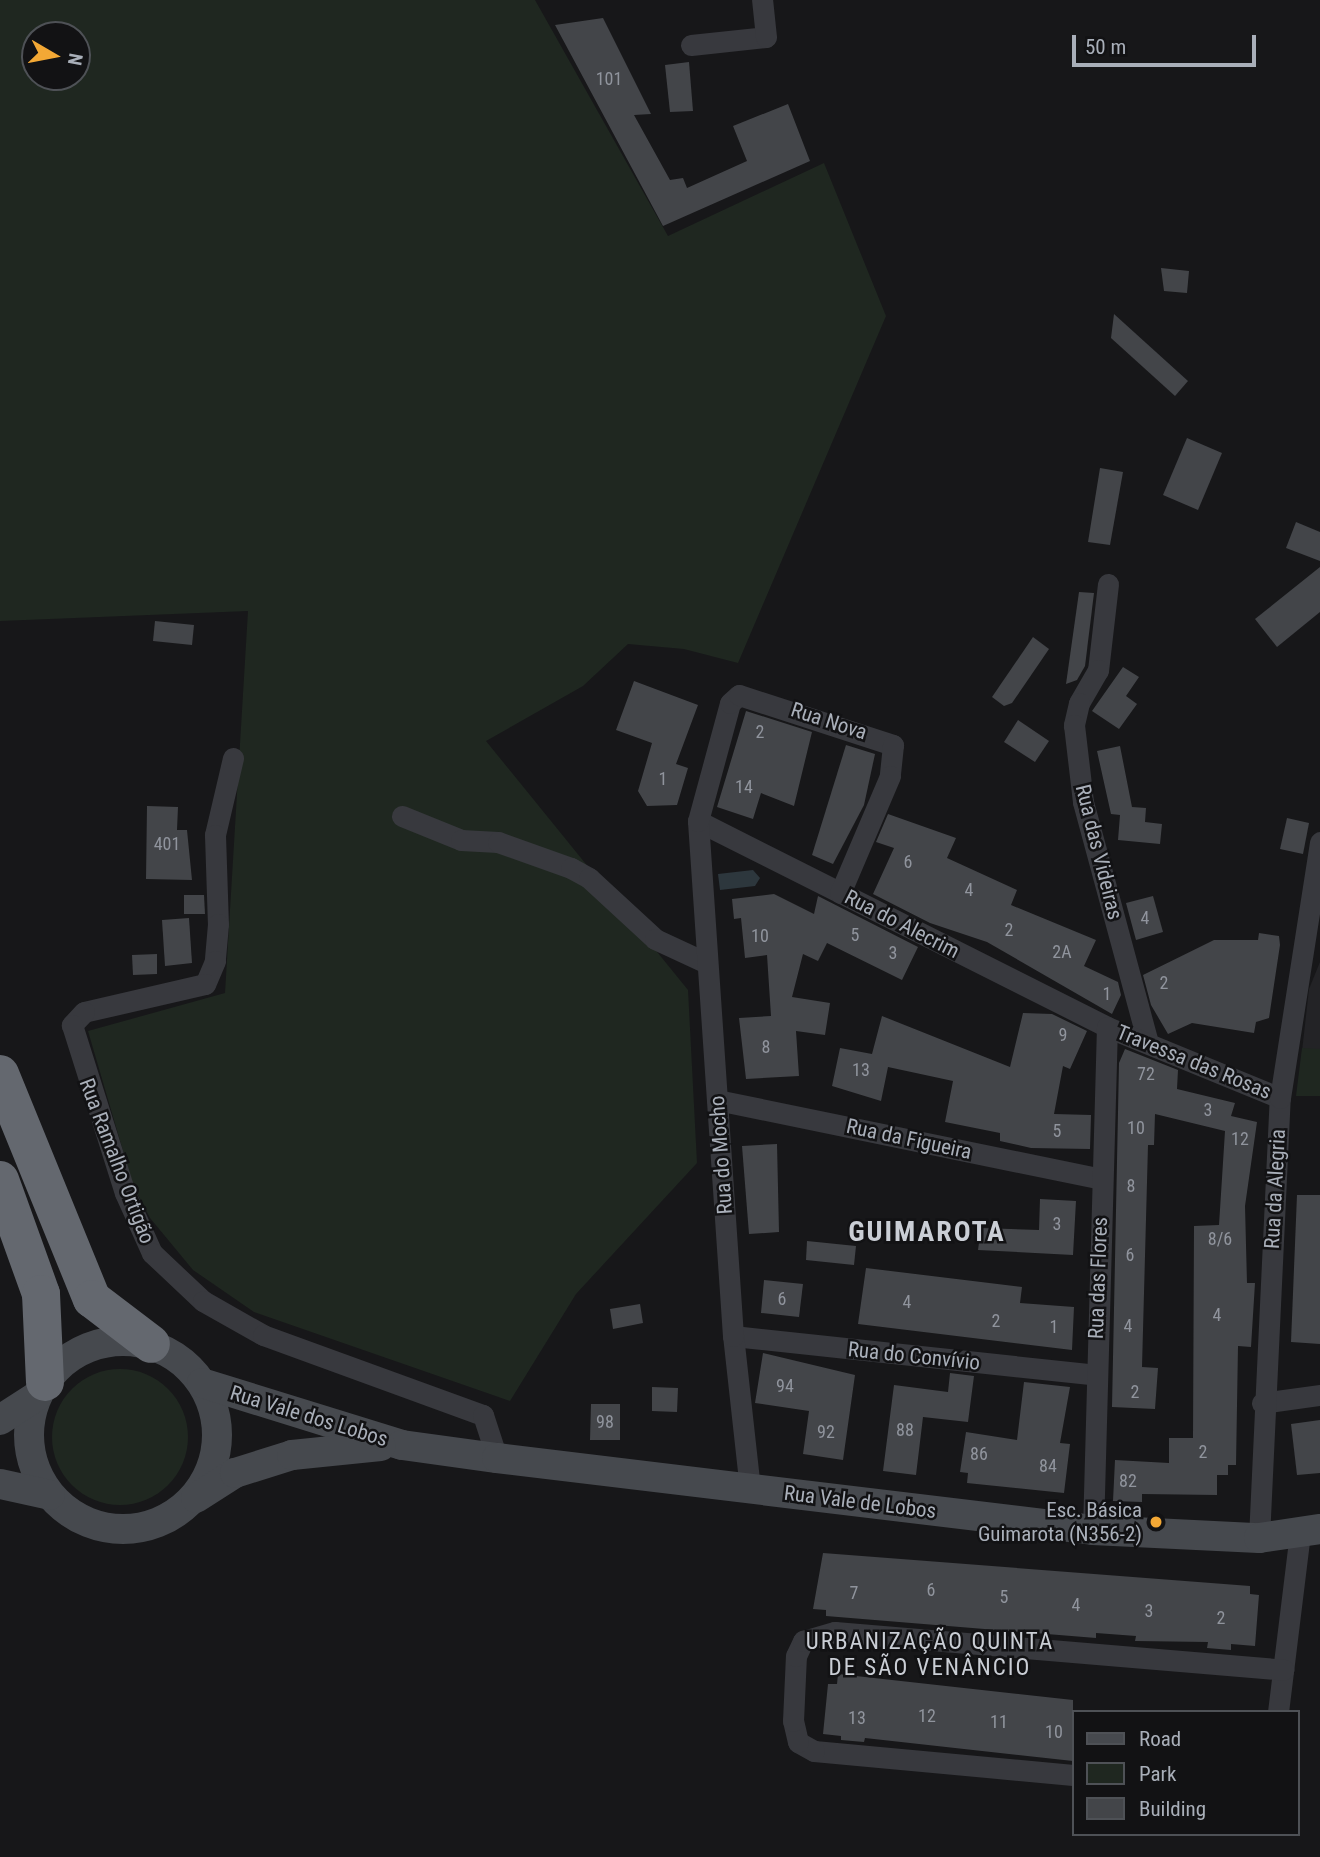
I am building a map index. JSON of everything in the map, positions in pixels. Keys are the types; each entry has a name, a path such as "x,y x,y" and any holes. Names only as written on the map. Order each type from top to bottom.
{"highway":[{"path":"0,1074 92,1299 151,1344"},
{"path":"0,1180 41,1294 41,1389"}],"main road":[{"path":"0,1420 41,1389 61,1363 103,1342 151,1344 180,1359 202,1382 214,1406 217,1445 205,1482 189,1503 162,1521 131,1529 99,1526 69,1512 50,1495 30,1447 41,1389"},
{"name":"Rua Vale dos Lobos","path":"202,1382 402,1445"},
{"name":"Rua Vale de Lobos","path":"402,1445 1093,1530 1259,1538 1310,1531"},
{"name":"Rua Vale dos Lobos","path":"189,1503 234,1473 292,1455 402,1445"},
{"path":"0,1484 50,1495"}],"street":[{"path":"691,45 766,37 762,0"},
{"name":"Rua das Videiras","path":"1108,584 1098,670 1079,703 1074,725 1083,802 1147,1039"},
{"name":"Rua Nova","path":"698,821 730,703 739,695 882,738 893,745 896,757 840,892"},
{"name":"Rua Ramalho Ortigão","path":"233,758 215,835 217,936 205,984 84,1012 72,1025 125,1193 152,1253 203,1301 262,1335 483,1415 497,1458"},
{"path":"402,816 461,840 498,842 571,868 589,878 655,939 707,962"},
{"name":"Rua do Mocho","path":"698,821 733,1336 750,1489"},
{"name":"Rua do Alecrim","path":"698,821 1107,1027"},
{"name":"Rua da Alegria","path":"1259,1538 1262,1403 1280,1098 1313,940 1320,842"},
{"name":"Travessa das Rosas","path":"1107,1027 1147,1039 1228,1080 1280,1098"},
{"name":"Rua das Flores","path":"1093,1530 1095,1375 1107,1027"},
{"name":"Rua da Figueira","path":"717,1100 1102,1179"},
{"name":"Rua do Convívio","path":"733,1336 1095,1375"},
{"path":"1262,1403 1320,1395"},
{"path":"1278,1710 1283,1670 1310,1531"},
{"path":"1072,1775 814,1751 798,1742 793,1721 796,1656 816,1634 835,1632 1283,1670"}],"shaded area":[{"path":"753,870 760,878 755,886 720,890 718,874"},
{"path":"1320,962 1320,1096 1297,1096 1309,989"}],"green space":[{"path":"0,0 535,0 668,236 824,163 886,316 738,663 684,649 628,644 583,686 486,741 688,990 697,1163 576,1294 510,1401 254,1312 193,1270 150,1218 133,1185 88,1031 225,993 248,611 0,621"},
{"path":"1302,1048 1320,1049 1320,1096 1296,1096"},
{"path":"120,1369 146,1374 168,1389 183,1411 188,1437 183,1463 168,1485 146,1500 120,1505 94,1500 72,1485 57,1463 52,1437 57,1411 72,1389 94,1374"}],"building":[{"path":"603,18 651,114 634,115 670,180 683,178 687,188 747,161 733,126 788,104 810,161 663,226 555,25"},
{"path":"689,62 693,111 670,112 665,65"},
{"path":"1161,268 1189,271 1187,293 1164,291"},
{"path":"1114,314 1188,381 1175,396 1111,338"},
{"path":"1187,438 1222,453 1198,510 1163,495"},
{"path":"1100,468 1123,472 1110,545 1088,542"},
{"path":"1296,522 1320,532 1320,561 1286,548"},
{"path":"1320,567 1320,612 1277,647 1255,619"},
{"path":"1079,592 1094,593 1085,666 1077,680 1066,684"},
{"path":"155,621 194,625 192,645 153,641"},
{"path":"1033,637 1049,649 1012,703 1004,706 992,697"},
{"path":"1123,667 1139,677 1126,696 1137,704 1119,729 1092,711"},
{"path":"634,681 698,705 676,764 688,768 677,805 647,806 638,791 652,743 616,730"},
{"path":"746,711 812,732 794,806 761,793 753,819 717,807"},
{"path":"1018,720 1049,741 1035,762 1004,742"},
{"path":"846,745 875,754 864,805 833,864 812,855"},
{"path":"1120,746 1132,807 1146,808 1145,822 1162,824 1160,844 1118,840 1120,815 1111,814 1097,751"},
{"path":"147,806 178,807 177,830 187,830 192,880 146,879"},
{"path":"888,814 956,838 947,858 1017,890 1011,905 1096,940 1084,966 1118,982 1121,995 1112,1014 987,942 930,923 873,894 894,848 876,842"},
{"path":"1287,818 1309,823 1303,854 1280,849"},
{"path":"774,894 814,914 818,896 918,947 902,980 827,943 818,961 803,954 792,997 830,1003 825,1035 796,1031 799,1076 746,1079 739,1018 771,1016 767,955 745,958 741,918 734,919 732,899"},
{"path":"184,895 204,895 205,914 184,914"},
{"path":"1153,896 1163,932 1136,940 1126,903"},
{"path":"189,918 192,963 165,966 162,920"},
{"path":"1259,933 1279,936 1269,1018 1256,1022 1254,1033 1192,1023 1168,1034 1151,1005 1143,975 1214,940 1258,940"},
{"path":"157,954 157,974 133,975 132,955"},
{"path":"1023,1013 1052,1014 1087,1031 1070,1069 1063,1066 1054,1114 1091,1115 1090,1149 1031,1148 1000,1141 1000,1133 945,1122 953,1081 888,1067 881,1101 832,1086 840,1048 872,1054 882,1016 1010,1067"},
{"path":"1125,1049 1178,1070 1177,1089 1235,1103 1231,1116 1257,1122 1245,1206 1247,1283 1255,1283 1251,1347 1238,1346 1236,1465 1228,1465 1228,1475 1217,1475 1217,1495 1142,1494 1142,1502 1113,1501 1115,1460 1169,1463 1169,1438 1193,1438 1194,1226 1219,1225 1225,1131 1155,1114 1154,1145 1148,1145 1142,1367 1158,1368 1155,1409 1112,1407 1119,1063"},
{"path":"777,1144 779,1232 749,1234 742,1146"},
{"path":"1297,1195 1320,1195 1320,1344 1291,1342"},
{"path":"1040,1199 1076,1201 1073,1255 978,1250 981,1228 1039,1230"},
{"path":"807,1241 856,1246 854,1265 806,1260"},
{"path":"866,1268 1022,1287 1020,1303 1074,1307 1072,1350 858,1324"},
{"path":"764,1280 803,1284 799,1317 761,1313"},
{"path":"640,1304 643,1323 613,1329 610,1309"},
{"path":"763,1353 855,1375 843,1460 803,1454 809,1411 755,1403"},
{"path":"950,1373 974,1376 968,1422 923,1417 916,1475 883,1471 894,1385 948,1392"},
{"path":"1024,1382 1070,1387 1060,1443 1070,1444 1064,1493 967,1483 968,1473 960,1472 966,1432 1017,1440"},
{"path":"652,1387 678,1388 677,1412 652,1411"},
{"path":"591,1404 620,1404 620,1440 590,1440"},
{"path":"1320,1420 1320,1473 1297,1475 1291,1424"},
{"path":"823,1553 1250,1586 1250,1594 1259,1595 1255,1646 1231,1644 1231,1650 1207,1648 1208,1642 1135,1641 1136,1636 1096,1633 1096,1638 826,1616 826,1610 813,1609"},
{"path":"838,1674 1073,1700 1072,1761 865,1738 864,1742 841,1740 841,1736 823,1734 828,1684 837,1684"}],"place":[{"name":"Esc. Básica Guimarota (N356-2)","path":"1156,1522"}],"district":[{"name":"GUIMAROTA","path":"927,1232"},
{"name":"URBANIZAÇÃO QUINTA DE SÃO VENÂNCIO","path":"930,1655"}]}
